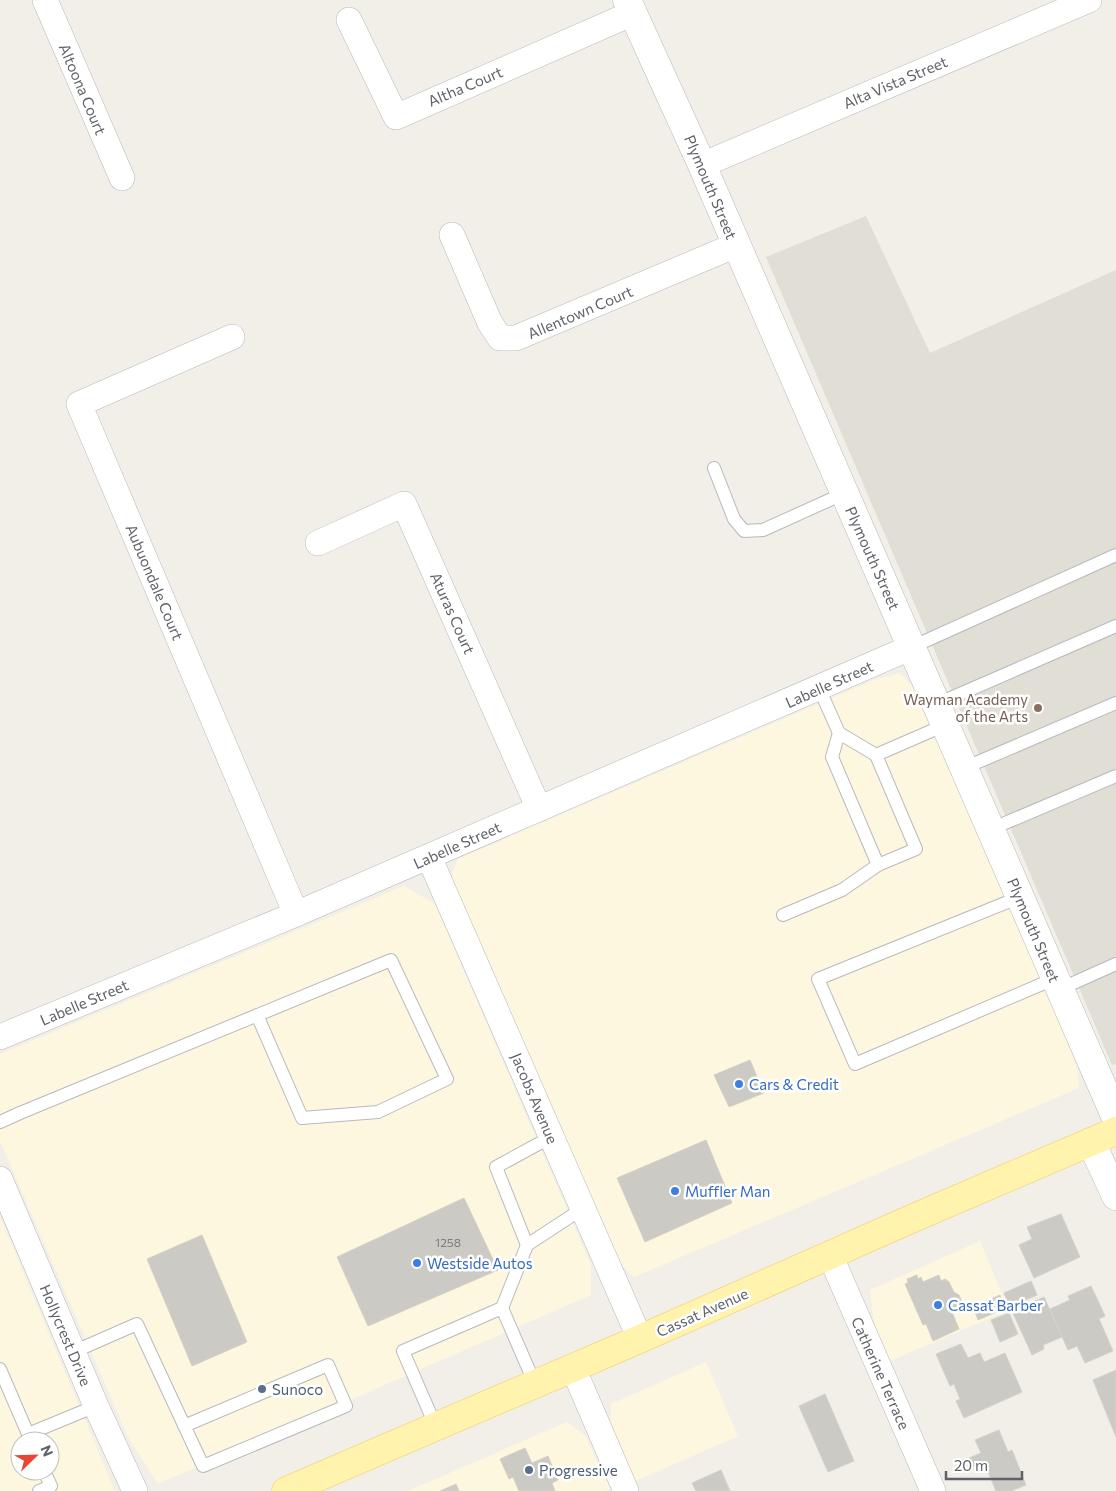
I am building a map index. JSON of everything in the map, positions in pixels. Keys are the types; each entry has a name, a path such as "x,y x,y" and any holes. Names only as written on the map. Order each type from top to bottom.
{"main road":[{"name":"Cassat Avenue","path":"303,1488 436,1427 1116,1131"}],"street":[{"name":"Altoona Court","path":"45,0 122,178"},
{"name":"Alta Vista Street","path":"702,165 1089,0"},
{"name":"Plymouth Street","path":"630,7 702,165 1116,1118"},
{"name":"Altha Court","path":"349,20 396,117 630,7"},
{"name":"Allentown Court","path":"452,235 490,323 500,338 516,338 736,245"},
{"name":"Aubuondale Court","path":"232,337 79,404 296,914"},
{"name":"Aturas Court","path":"318,543 404,504 539,809"},
{"name":"Labelle Street","path":"0,1037 296,914 912,647"},
{"name":"Jacobs Avenue","path":"429,857 640,1339"},
{"path":"1091,1142 1116,1196"},
{"name":"Hollycrest Drive","path":"0,1179 96,1406 135,1491"},
{"name":"Catherine Terrace","path":"830,1255 933,1491"},
{"path":"573,1368 626,1491"}],"lane":[{"path":"714,468 734,519 744,531 763,530 845,493"},
{"path":"912,647 1116,555"},
{"path":"876,755 941,715 1116,626"},
{"path":"783,915 842,890 878,865 916,849 876,755 839,733 819,688"},
{"path":"964,768 1116,703"},
{"path":"839,733 832,757 878,865"},
{"path":"991,829 1116,776"},
{"path":"1020,896 818,979 855,1064 1058,984 1116,964"},
{"path":"0,1122 258,1015 391,960 447,1079 378,1112 302,1118 258,1015"},
{"path":"527,1245 496,1167 551,1137"},
{"path":"436,1427 403,1351 502,1308 527,1245 582,1209"},
{"path":"502,1308 535,1384"},
{"path":"73,1352 137,1324 184,1426 203,1466 346,1406 328,1365 184,1426"},
{"path":"0,1369 27,1431"},
{"path":"44,1431 96,1406"},
{"path":"39,1491 51,1486 49,1481"}],"shaded area":[{"name":"Wayman Academy of the Arts","path":"866,216 930,353 1116,270 1116,1064 1112,1065 766,257"},
{"path":"900,673 915,689 1067,1037 1078,1073 1079,1088 634,1277 610,1254 456,897 452,874 458,859 874,680"},
{"path":"404,886 435,904 591,1265 591,1295 158,1484 128,1437 0,1141 0,1054"},
{"path":"0,1217 115,1491 0,1491"},
{"path":"980,1241 1009,1310 888,1362 874,1324 870,1290"},
{"path":"706,1362 738,1436 631,1483 611,1421 611,1404"},
{"path":"567,1422 585,1436 610,1489 606,1491 408,1491"}],"building":[{"name":"Cars & Credit","path":"750,1060 764,1093 729,1107 714,1075"},
{"name":"Muffler Man","path":"706,1140 732,1203 645,1242 617,1178"},
{"name":"Westside Autos","path":"464,1198 498,1270 368,1326 337,1257"},
{"path":"1061,1214 1080,1257 1034,1278 1019,1245 1032,1239 1027,1227"},
{"path":"202,1235 247,1342 192,1366 147,1259"},
{"name":"Cassat Barber","path":"917,1275 918,1279 921,1277 923,1282 939,1275 941,1281 945,1279 949,1282 962,1302 962,1308 952,1312 959,1329 933,1341 926,1324 923,1325 905,1284 908,1283 907,1279"},
{"path":"1031,1281 1037,1295 1010,1307 1004,1293"},
{"path":"1091,1286 1105,1316 1099,1319 1113,1351 1085,1363 1077,1346 1068,1350 1050,1309 1070,1300 1068,1296"},
{"path":"1000,1295 1006,1308 978,1320 973,1307"},
{"path":"1044,1297 1062,1337 1043,1345 1044,1349 1032,1355 1012,1311"},
{"path":"1009,1313 1018,1334 1000,1342 991,1320"},
{"path":"961,1344 968,1358 980,1353 984,1362 1005,1353 1022,1392 964,1418 956,1401 960,1399 954,1384 950,1386 936,1354"},
{"path":"1116,1370 1116,1437 1093,1380"},
{"path":"825,1394 854,1461 828,1472 799,1406"},
{"path":"999,1430 1008,1452 1012,1450 1026,1485 1011,1491 996,1491 984,1462 973,1467 969,1458 981,1453 975,1440"},
{"name":"Progressive","path":"525,1448 532,1463 548,1456 558,1480 552,1483 555,1491 519,1491 513,1477 509,1479 500,1459"},
{"path":"721,1470 730,1491 696,1491 692,1483"},
{"path":"456,1484 459,1491 440,1491"}],"place":[{"name":"Wayman Academy of the Arts","path":"1038,708"},
{"name":"Cars & Credit","path":"739,1084"},
{"name":"Muffler Man","path":"675,1191"},
{"name":"Westside Autos","path":"417,1263"},
{"name":"Cassat Barber","path":"938,1305"},
{"name":"Sunoco","path":"262,1389"},
{"name":"Progressive","path":"529,1470"}]}
